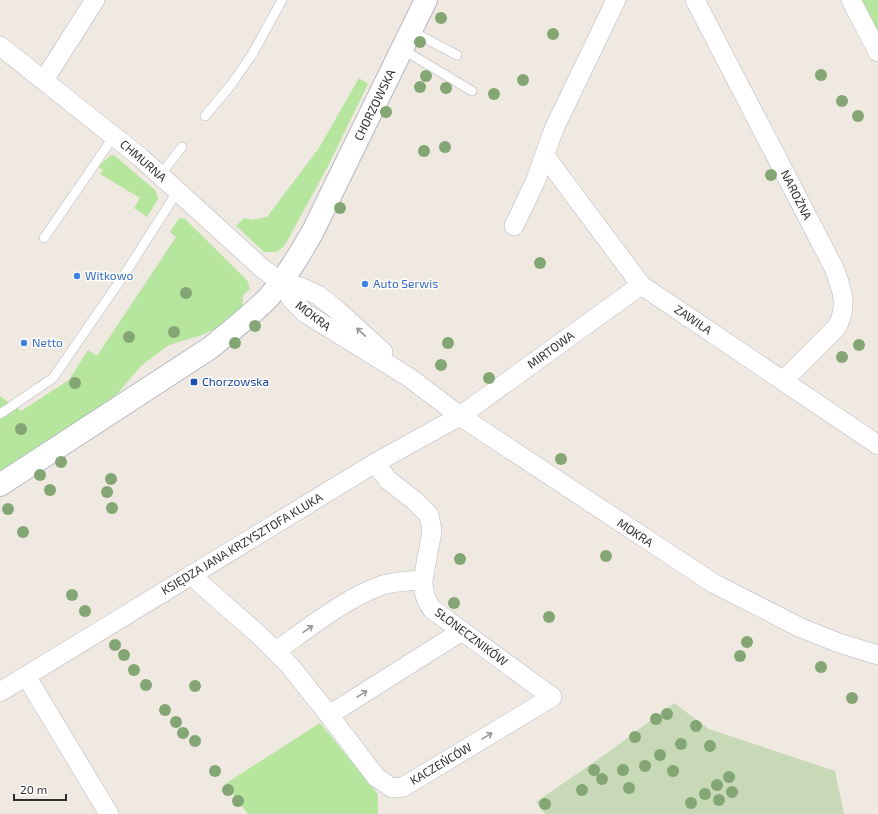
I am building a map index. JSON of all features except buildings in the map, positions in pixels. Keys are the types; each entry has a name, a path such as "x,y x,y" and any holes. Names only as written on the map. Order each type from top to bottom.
{"street":[{"path":"44,80 95,0"},
{"name":"CHORZOWSKA","path":"0,485 210,348 255,311 281,282 313,231 426,0"},
{"path":"514,226 535,182 554,129 616,0"},
{"name":"NAROŻNA","path":"695,0 834,268 844,296 842,320 836,328 784,380"},
{"path":"851,0 878,52"},
{"name":"CHMURNA","path":"0,46 114,136 160,175 241,250 281,282"},
{"name":"ZAWIŁA","path":"545,156 641,285 784,380 878,445"},
{"name":"MOKRA","path":"281,282 291,299 305,313 410,378 460,416 712,583 801,628 839,643 878,655"},
{"name":"MIRTOWA","path":"460,416 641,285"},
{"name":"KSIĘDZA JANA KRZYSZTOFA KLUKA","path":"0,692 375,463 460,416"},
{"name":"SŁONECZNIKÓW","path":"375,463 388,480 420,505 429,515 432,531 423,580 423,588 428,604 432,609 552,697"},
{"name":"KACZEŃCÓW","path":"192,574 276,651 329,715 376,777 392,788 408,784 552,697"},
{"path":"276,651 330,614 370,590 397,582 423,580"},
{"path":"329,715 462,631"},
{"path":"26,676 109,814"}],"lane":[{"path":"205,116 231,85 253,53 282,0"},
{"path":"407,40 457,55"},
{"path":"407,40 472,91"},
{"path":"44,238 114,136"},
{"path":"160,175 182,148"},
{"path":"0,414 53,378 126,272 172,200 179,193"}],"green space":[{"path":"860,0 878,0 878,33"},
{"path":"359,78 368,84 328,166 285,245 277,252 264,252 236,226 244,218 252,220 267,217 319,148"},
{"path":"114,155 156,191 158,199 147,217 134,208 140,198 100,174 103,170 98,167 110,156"},
{"path":"179,218 185,219 247,280 250,289 243,295 242,310 218,328 199,336 169,345 142,365 111,401 0,474 0,396 21,411 69,380 88,350 97,356 176,237 170,232"},
{"path":"674,703 709,729 835,771 844,814 545,814 536,802 610,751"},
{"path":"320,723 378,794 378,814 248,814 225,784"}],"place":[{"name":"Witkowo","path":"77,276"},
{"name":"Auto Serwis","path":"365,284"},
{"name":"Netto","path":"24,343"},
{"name":"Chorzowska","path":"194,382"}]}
